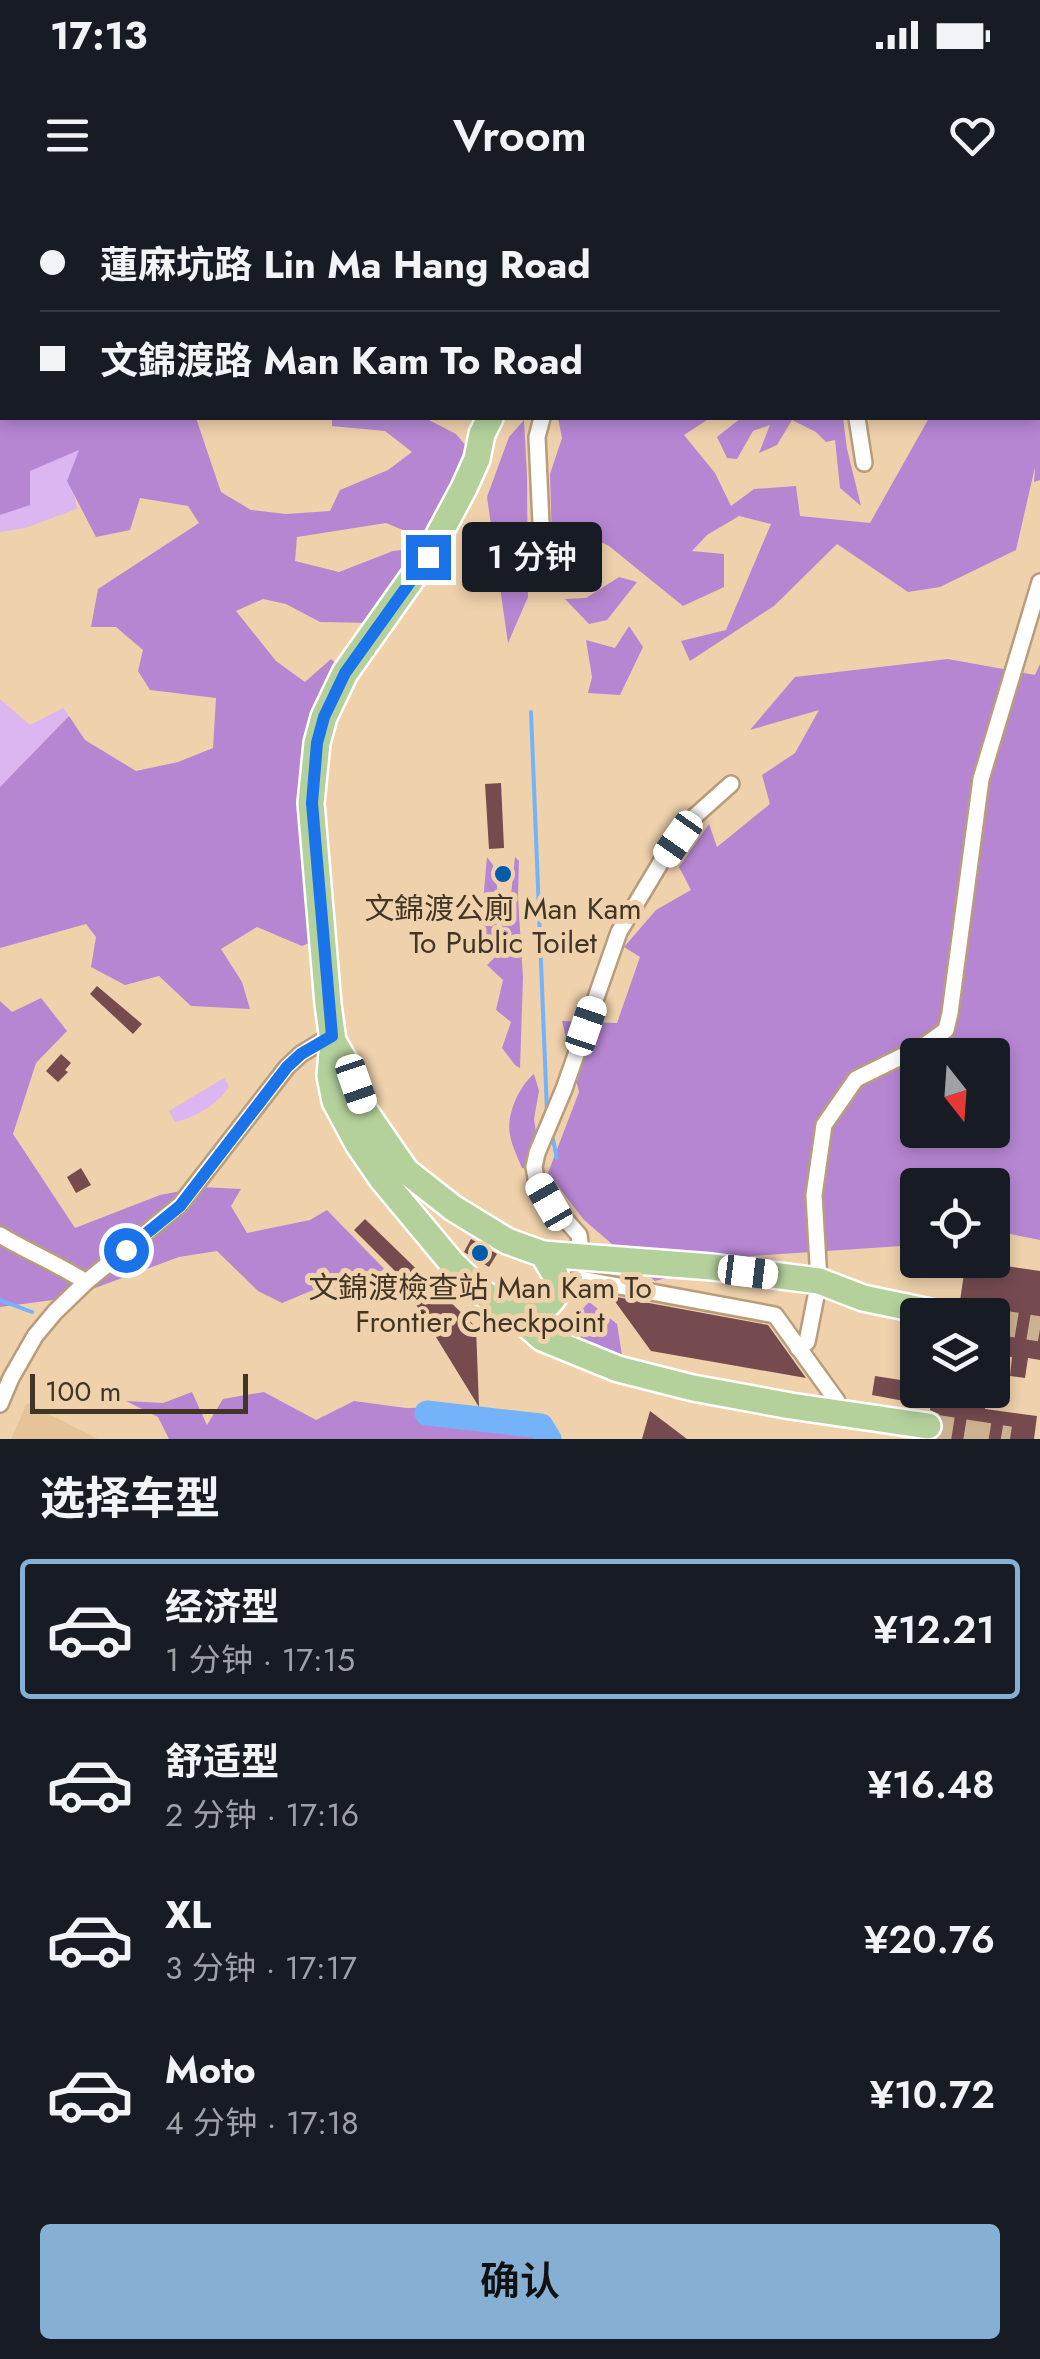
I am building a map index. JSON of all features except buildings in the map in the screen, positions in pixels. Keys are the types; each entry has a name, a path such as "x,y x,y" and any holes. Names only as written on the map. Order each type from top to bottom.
{"main road":[{"path":"489,420 477,459 428,557 345,673 320,730 312,803 333,1038 330,1076 335,1101 382,1179 452,1263 483,1293 542,1338 618,1369 732,1395 928,1426"},
{"path":"333,1038 364,1110 406,1170 466,1216 508,1240 543,1254 712,1267 819,1281 862,1298 900,1306"},
{"path":"514,1314 535,1313 550,1305 558,1291 543,1254"}],"street":[{"path":"541,420 537,437 543,567"},
{"path":"857,420 864,463"},
{"path":"798,1348 807,1342 819,1281 814,1195 824,1125 856,1079 925,1045 946,1030 981,778 1040,582"},
{"path":"574,1256 581,1251 579,1235 549,1202 536,1178 537,1153 564,1089 619,932 694,816 731,784"},
{"path":"0,1404 10,1378 35,1336 55,1312 180,1206 287,1067 301,1054 333,1038"},
{"path":"0,1234 86,1282"},
{"path":"556,1285 582,1280 775,1315 837,1401"}],"shaded area":[{"path":"0,420 103,420 70,474 77,509 25,528 0,532"},
{"path":"0,420 197,420 221,492 251,510 286,514 330,511 340,490 388,470 412,452 385,431 332,426 332,420 429,420 456,434 477,459 439,545 386,523 297,537 295,561 339,572 393,551 428,547 373,623 320,622 286,604 263,599 236,611 276,661 305,682 331,659 341,668 309,741 319,939 302,946 257,927 221,949 242,982 250,1009 191,1006 159,976 125,985 91,967 96,937 86,924 0,948 0,787 69,716 85,740 136,771 178,762 213,748 216,698 150,690 138,671 143,650 116,627 91,627 98,589 199,523 188,506 140,498 130,530 96,537 67,481 79,450 30,471 30,505 0,515"},
{"path":"524,420 528,597 508,643 487,497 509,437"},
{"path":"558,420 707,420 684,435 715,473 731,506 754,489 796,486 800,516 870,523 928,420 1040,420 1040,480 1034,482 1035,467 1016,550 940,587 908,592 837,544 774,606 690,661 681,641 726,630 771,524 739,516 707,535 692,551 724,554 724,587 683,606 609,546 578,531 552,543 550,474 562,438"},
{"path":"738,420 792,420 777,445 759,453 770,425 753,431 737,459 727,458 717,437"},
{"path":"792,420 843,420 861,506 840,488 835,440 826,442"},
{"path":"619,577 637,582 607,620 589,624 565,599 586,598"},
{"path":"629,626 643,647 620,695 588,693 592,677 586,640 615,648"},
{"path":"948,659 1035,675 1040,664 1040,1240 1010,1234 1010,1168 900,1168 900,1246 751,1256 655,1281 584,1220 548,1173 579,1092 562,1021 617,1023 640,957 624,947 656,910 691,890 679,867 709,824 717,847 770,804 762,775 795,753 819,710 750,730 795,677"},
{"path":"0,699 30,725 63,708 69,716 0,787"},
{"path":"487,857 493,865 498,892 511,895 515,857 519,861 523,978 520,1068 502,1048 511,1022 496,1010 503,980 487,965 501,951 485,944 477,929 496,916 483,902"},
{"path":"41,998 67,1031 36,1063 13,1134 75,1228 160,1195 201,1187 241,1189 231,1206 247,1233 310,1220 327,1210 392,1277 364,1297 339,1294 330,1283 282,1303 258,1291 217,1251 179,1257 68,1298 0,1307 0,1001 12,1012"},
{"path":"534,1074 539,1091 534,1119 542,1171 522,1168 509,1127 515,1101"},
{"path":"224,1078 229,1086 213,1104 175,1122 169,1111"},
{"path":"589,1302 617,1324 623,1361 576,1343 568,1334 573,1319"},
{"path":"192,1392 207,1425 223,1399 264,1392 316,1420 354,1401 406,1408 474,1407 502,1419 522,1413 541,1418 554,1439 169,1439 158,1417 126,1401 163,1403"},
{"path":"27,1403 98,1439 11,1439"}],"waterway":[{"path":"531,712 547,1112"},
{"path":"551,1131 557,1158"},
{"path":"0,1300 32,1312"},
{"path":"427,1413 541,1426 549,1439"}],"tunnel":[{"path":"1010,1324 1040,1329"},
{"path":"928,1426 1010,1439"}],"place":[{"name":"文錦渡公廁 Man Kam To Public Toilet","path":"503,874"},
{"name":"文錦渡檢查站 Man Kam To Frontier Checkpoint","path":"480,1253"}],"route":[{"path":"126,1250 180,1206 287,1067 332,1036 312,803 317,743 324,717 345,673 428,557"}]}
